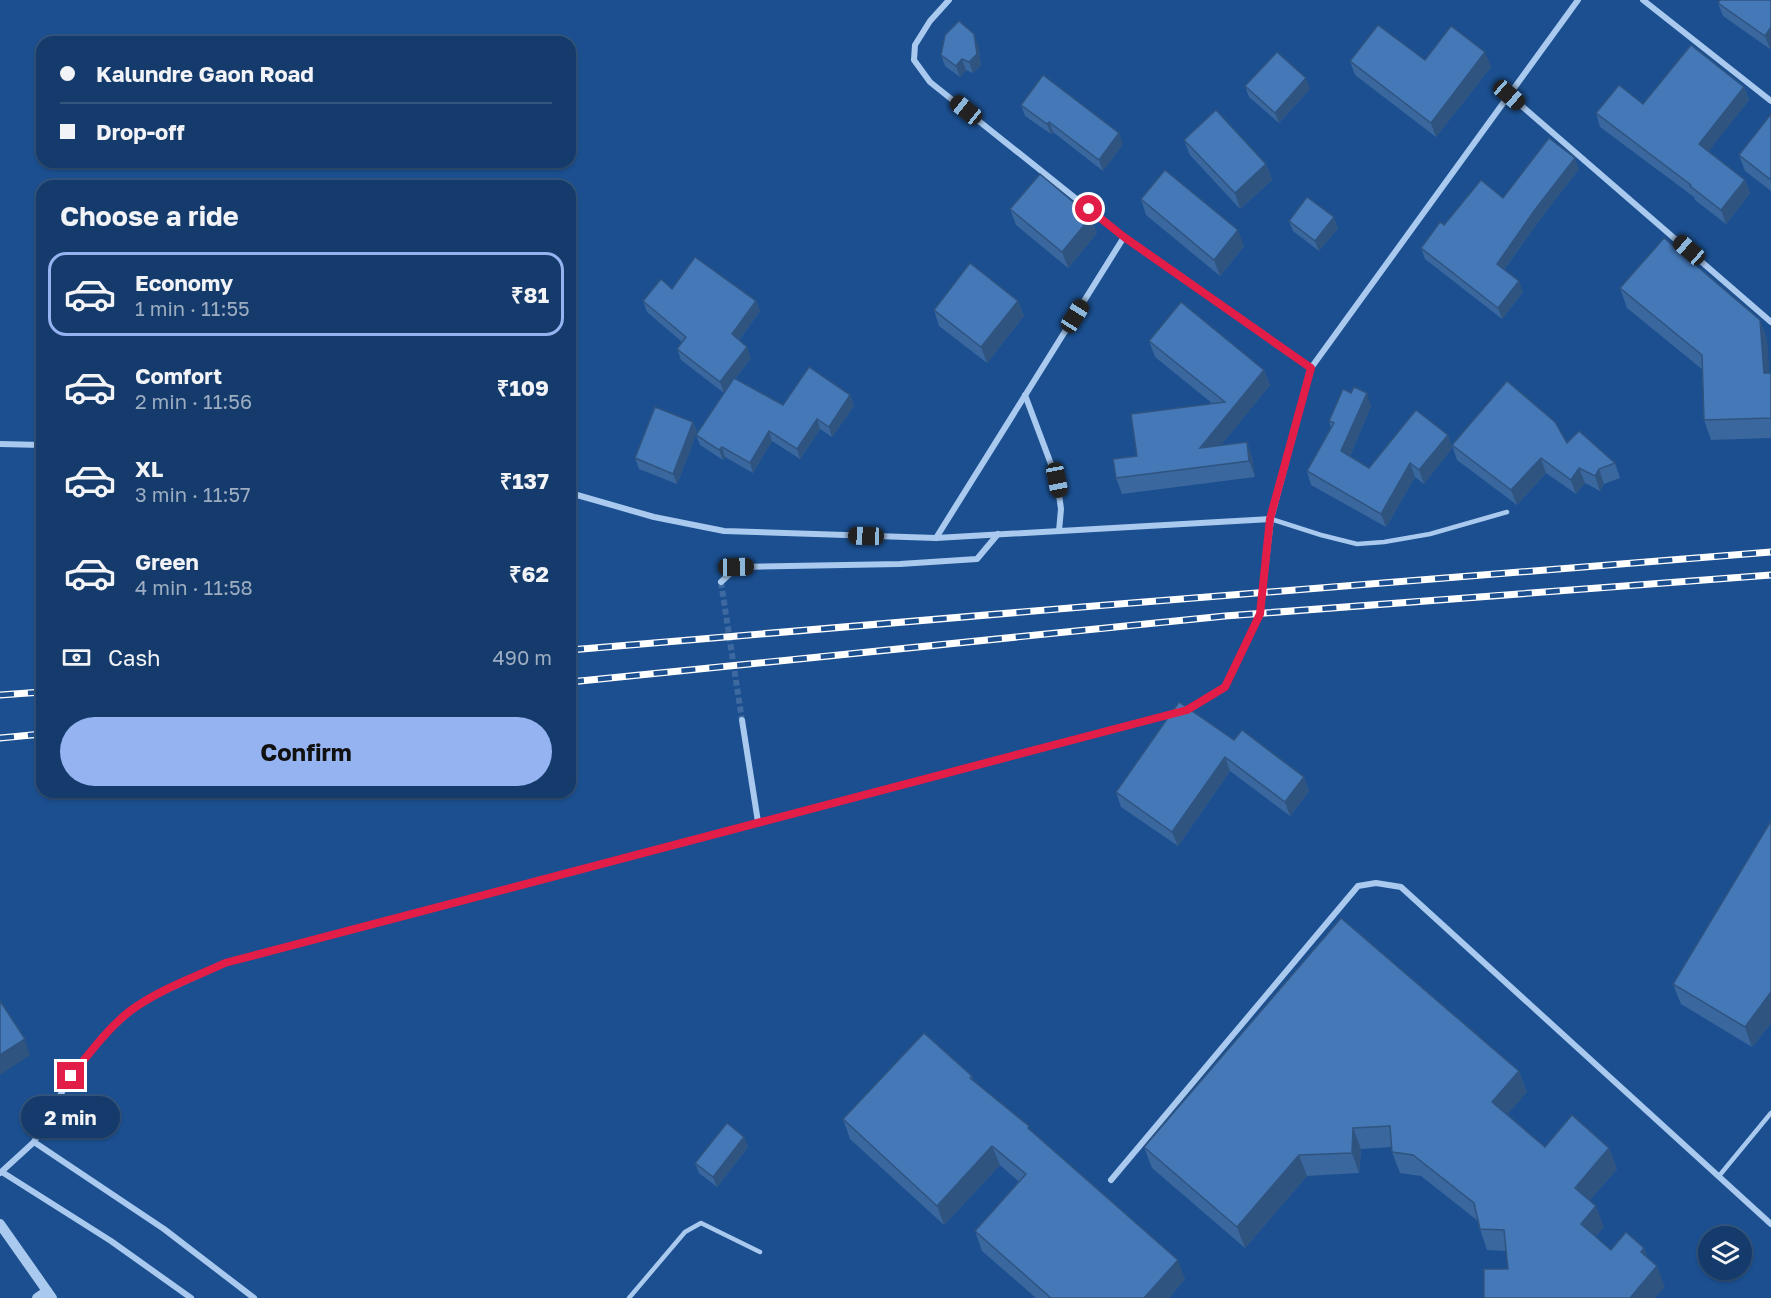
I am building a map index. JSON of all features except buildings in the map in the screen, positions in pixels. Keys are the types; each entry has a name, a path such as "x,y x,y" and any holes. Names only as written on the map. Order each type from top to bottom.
{"street":[{"path":"949,0 930,21 915,45 914,60 930,82 1124,237 1311,368"},
{"path":"191,1298 111,1241 1,1172 34,1142 71,1076 102,1037 122,1018 153,996 225,963 1187,710 1225,687 1260,614 1270,519 1311,368 1578,0"},
{"path":"1643,0 1771,101"},
{"path":"1509,95 1771,322"},
{"path":"936,538 1124,237"},
{"path":"1026,395 1057,480 1061,509 1059,531"},
{"path":"0,444 36,445"},
{"path":"576,495 654,517 724,531 936,538 1270,519"},
{"path":"721,582 736,567 900,564 977,559 998,534"},
{"path":"742,720 758,822"},
{"path":"1111,1180 1358,886 1376,884 1401,887 1771,1224"},
{"path":"34,1142 164,1229 254,1298"},
{"path":"0,1224 49,1295 37,1298"}],"lane":[{"path":"1270,519 1321,536 1357,544 1430,534 1507,512"},
{"path":"1719,1176 1771,1113"},
{"path":"629,1298 685,1232 701,1223 760,1252"}],"tunnel":[{"path":"721,582 742,720"}],"railway":[{"path":"576,649 1771,552"},
{"path":"576,681 1225,616 1771,575"},
{"path":"0,695 36,692"},
{"path":"0,738 36,735"}],"route":[{"path":"71,1076 102,1037 129,1012 153,996 225,963 1187,710 1225,687 1260,614 1270,519 1311,368 1124,237 1089,209"}]}
